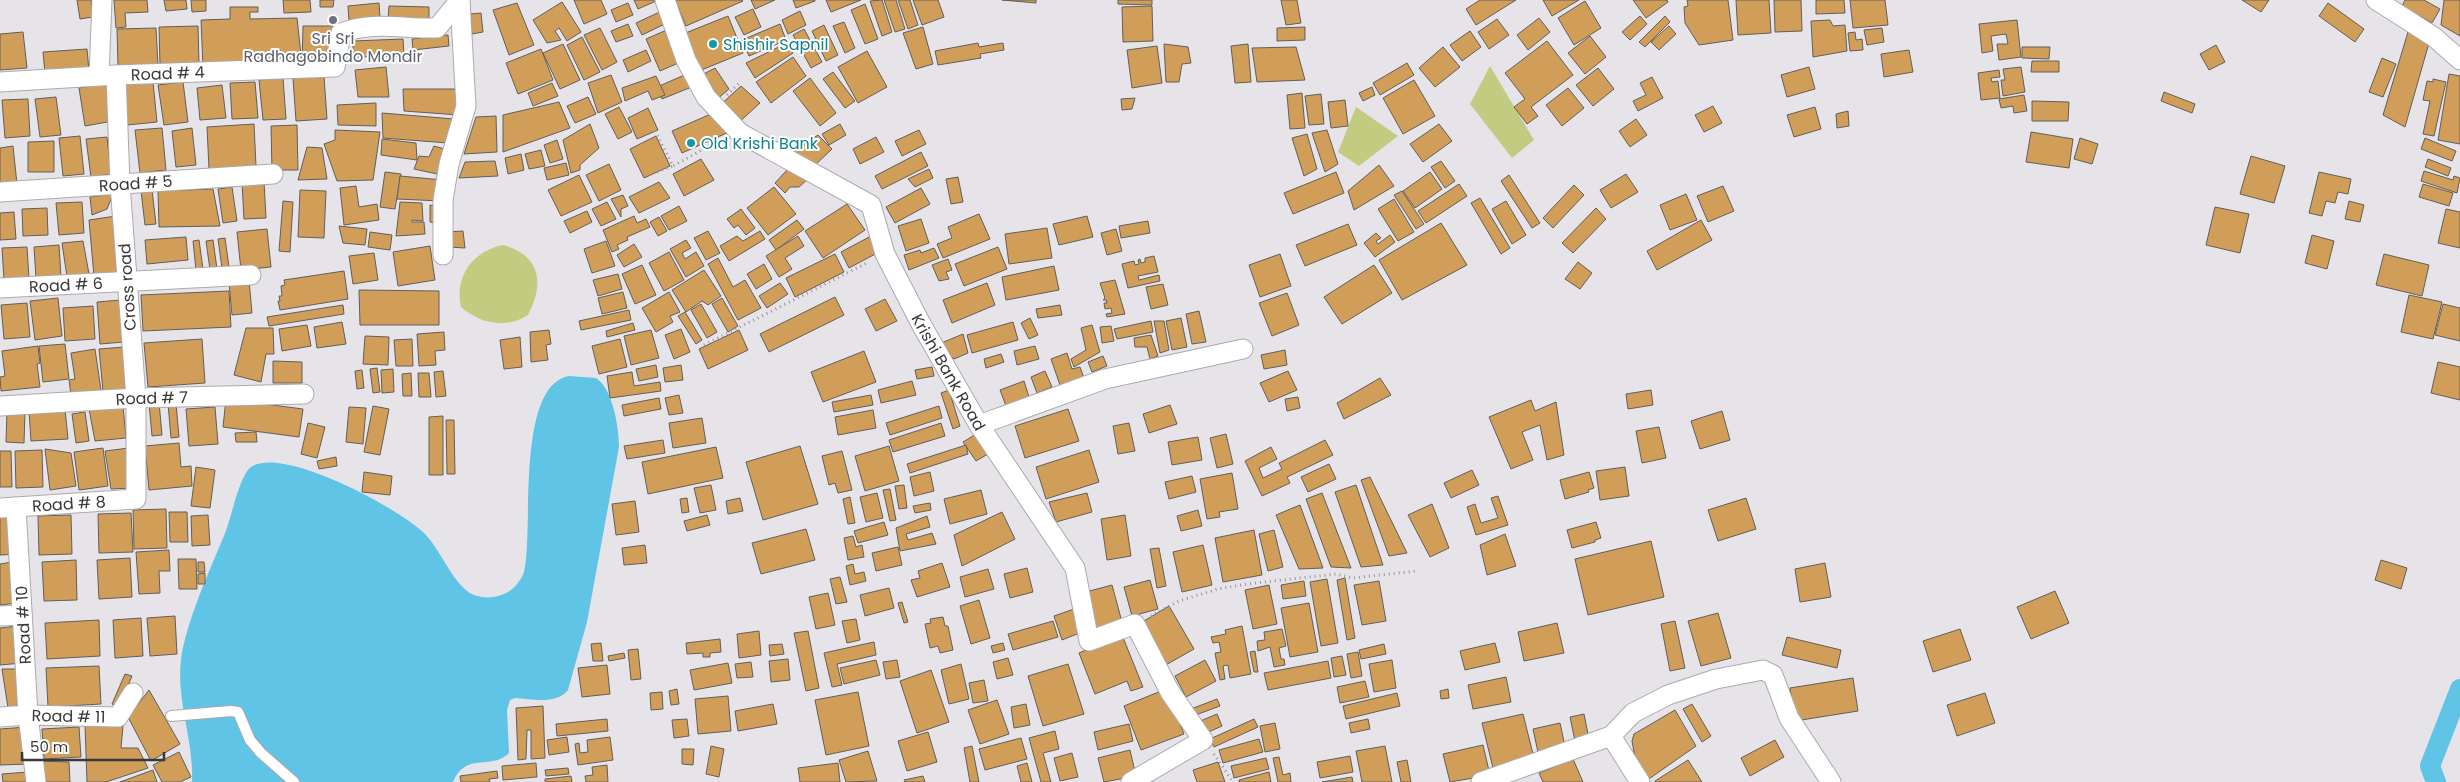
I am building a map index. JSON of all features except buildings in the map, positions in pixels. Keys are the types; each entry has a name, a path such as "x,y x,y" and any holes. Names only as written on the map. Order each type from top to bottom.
{"street":[{"name":"Cross road","path":"102,0 120,184 136,398 136,499"},
{"name":"Road # 4","path":"0,82 335,67 341,33 354,28 372,25 437,28 460,0"},
{"path":"443,255 443,200 449,164 466,106 460,0"},
{"name":"Krishi Bank Road","path":"665,0 686,60 706,97 738,131 871,205 885,254 921,324 979,425 1075,568 1089,640 1134,624"},
{"path":"2376,0 2434,38 2460,60"},
{"name":"Road # 5","path":"0,192 272,174"},
{"name":"Road # 6","path":"0,288 251,275"},
{"path":"979,425 1105,379 1243,349"},
{"name":"Road # 7","path":"0,406 136,398 304,394"},
{"name":"Road # 8","path":"8,507 136,499"},
{"name":"Road # 10","path":"8,507 22,615 28,715"},
{"path":"0,616 22,615"},
{"path":"1131,782 1203,740 1170,692 1134,624"},
{"path":"1481,782 1611,736 1633,712 1668,695 1716,679 1763,670 1773,675 1789,718 1830,782"},
{"name":"Road # 11","path":"36,782 28,715 118,717 133,693"},
{"path":"0,716 28,715"},
{"path":"1611,736 1640,782"}],"lane":[{"path":"172,716 238,712 250,740 260,753 294,782"}],"path":[{"path":"656,131 672,166"},
{"path":"657,172 738,131"},
{"path":"704,345 791,303 885,254"},
{"path":"1134,624 1179,601 1218,590 1336,574 1352,578 1417,571"},
{"path":"1203,740 1232,782"}],"green space":[{"path":"1490,66 1534,140 1512,158 1470,104"},
{"path":"1356,107 1398,136 1359,166 1338,152"},
{"path":"503,245 525,256 532,263 536,272 536,292 528,315 511,322 494,323 468,313 461,307 460,285 463,275 475,259 492,248"}],"water":[{"path":"569,376 596,378 602,383 614,409 619,447 587,622 568,690 557,698 536,700 515,698 510,700 507,710 509,753 494,761 472,764 465,767 458,773 453,782 192,782 192,767 181,691 180,675 183,646 205,581 227,529 239,489 251,467 267,463 288,465 314,472 367,496 412,523 425,534 454,576 467,591 483,597 500,596 513,589 520,581 524,572 527,553 530,463 534,432 541,405 552,386"}],"waterway":[{"path":"2436,782 2430,766 2460,689"}],"place":[{"name":"Sri Sri Radhagobindo Mondir","path":"333,20"},
{"name":"Shishir Sapnil","path":"713,44"},
{"name":"Old Krishi Bank","path":"691,143"}]}
